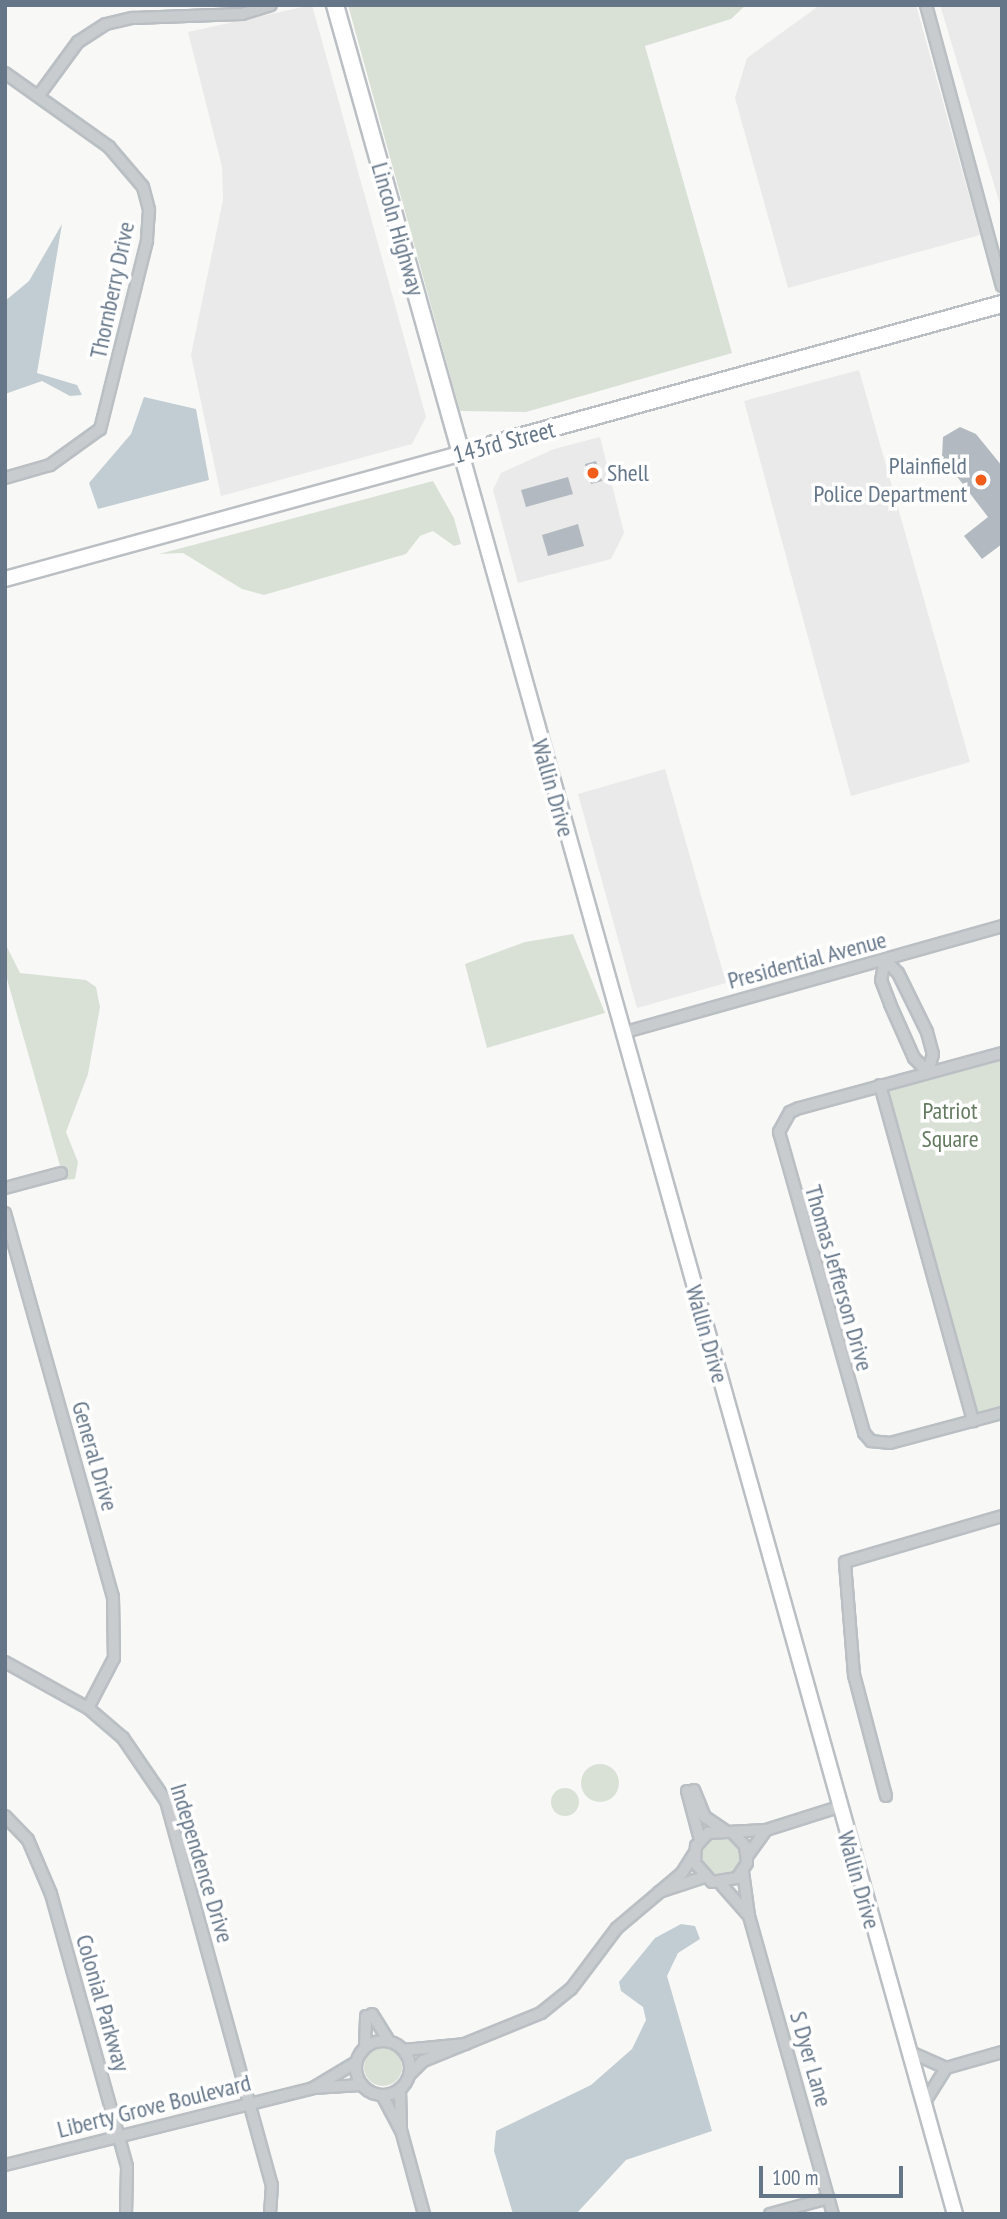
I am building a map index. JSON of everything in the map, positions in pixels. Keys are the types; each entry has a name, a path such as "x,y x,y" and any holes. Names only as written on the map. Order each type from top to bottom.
{"main road":[{"name":"Lincoln Highway","path":"335,5 461,453"},
{"name":"143rd Street","path":"5,579 1002,304"},
{"name":"Wallin Drive","path":"461,453 906,2050 955,2214"}],"street":[{"path":"39,95 78,42 106,24 236,8 242,14 271,5"},
{"path":"926,5 1002,286"},
{"name":"Thornberry Drive","path":"5,73 109,147 143,187 147,241 100,429 50,465 5,478"},
{"name":"Presidential Avenue","path":"622,1032 1002,926"},
{"path":"885,960 881,980 890,1004 914,1058 928,1072"},
{"path":"885,960 898,974 927,1032 933,1054 928,1072"},
{"path":"1002,1053 880,1085 973,1421 1002,1413"},
{"name":"Thomas Jefferson Drive","path":"880,1085 799,1108 782,1122 779,1142 857,1421 871,1440 890,1443 973,1421"},
{"path":"5,1188 61,1173"},
{"name":"General Drive","path":"5,1213 113,1597 114,1658 88,1708"},
{"path":"886,1796 854,1675 845,1562 1002,1516"},
{"name":"Independence Drive","path":"5,1662 88,1708 123,1738 166,1801 272,2185 270,2214"},
{"path":"401,2130 400,2089 423,2061 541,2013 571,1989 617,1928 659,1892 694,1854 700,1840 690,1791 705,1817 729,1832 747,1855"},
{"path":"700,1840 729,1832 766,1830 839,1807"},
{"name":"Colonial Parkway","path":"5,1816 28,1839 42,1866 127,2167 126,2214"},
{"path":"720,1883 743,1872 747,1855 766,1830"},
{"path":"694,1854 704,1877"},
{"name":"S Dyer Lane","path":"743,1872 749,1916 833,2214"},
{"path":"659,1892 704,1877 720,1883 749,1916"},
{"path":"424,2214 401,2130 382,2095 361,2085 355,2063 365,2047 369,2015 389,2041 404,2050 467,2044"},
{"path":"365,2047 389,2041"},
{"path":"404,2050 409,2075"},
{"path":"906,2050 946,2067 1002,2052"},
{"name":"Liberty Grove Boulevard","path":"313,2088 355,2063"},
{"path":"922,2107 946,2067"},
{"name":"Liberty Grove Boulevard","path":"5,2165 313,2088 361,2085"},
{"path":"382,2095 400,2089"},
{"path":"770,2214 829,2198"}],"shaded area":[{"path":"312,5 426,417 412,444 221,496 191,355 223,200 222,167 188,32"},
{"path":"820,5 916,5 980,235 788,288 735,98 747,58"},
{"path":"940,5 1002,5 1002,211"},
{"path":"62,224 37,373 77,385 82,395 70,396 42,381 5,394 5,301 29,281"},
{"path":"859,370 970,762 851,796 744,401"},
{"path":"144,397 196,409 209,480 98,509 89,483 131,434"},
{"path":"600,437 624,533 611,559 518,583 493,490 501,473 554,449"},
{"path":"665,769 726,983 637,1008 578,794"},
{"path":"681,1924 695,1926 700,1939 678,1953 667,1976 712,2131 626,2160 576,2214 513,2214 494,2151 496,2131 591,2085 632,2049 646,2020 643,2007 621,1991 619,1982 655,1938"}],"green space":[{"path":"348,5 746,5 731,19 645,46 732,353 526,412 460,411"},
{"path":"433,481 454,518 461,544 454,546 433,531 420,536 406,554 264,595 242,589 183,553 159,554"},
{"path":"573,934 605,1013 487,1048 465,964 525,942"},
{"path":"5,943 20,973 86,980 96,987 100,1007 88,1074 66,1132 78,1162 75,1179 64,1180 5,972"},
{"name":"Patriot Square","path":"1002,1056 1002,1406 976,1413 885,1088"},
{"path":"600,1764 614,1769 619,1783 614,1797 600,1802 586,1797 581,1783 586,1769"},
{"path":"565,1788 575,1792 579,1802 575,1812 565,1816 555,1812 551,1802 555,1792"},
{"path":"721,1837 735,1842 740,1856 735,1870 721,1875 707,1870 702,1856 707,1842"},
{"path":"383,2048 397,2053 402,2067 397,2081 383,2086 369,2081 364,2067 369,2053"}],"building":[{"name":"Plainfield Police Department","path":"960,427 976,434 1002,466 1002,544 982,559 964,536 988,517 942,457 943,437"},
{"name":"Shell","path":"596,461 602,481 591,484 585,464"},
{"name":"Shell","path":"568,477 573,494 526,507 521,490"},
{"name":"Shell","path":"578,524 584,546 548,556 542,535"}],"place":[{"name":"Shell","path":"593,473"},
{"name":"Plainfield Police Department","path":"981,480"}]}
